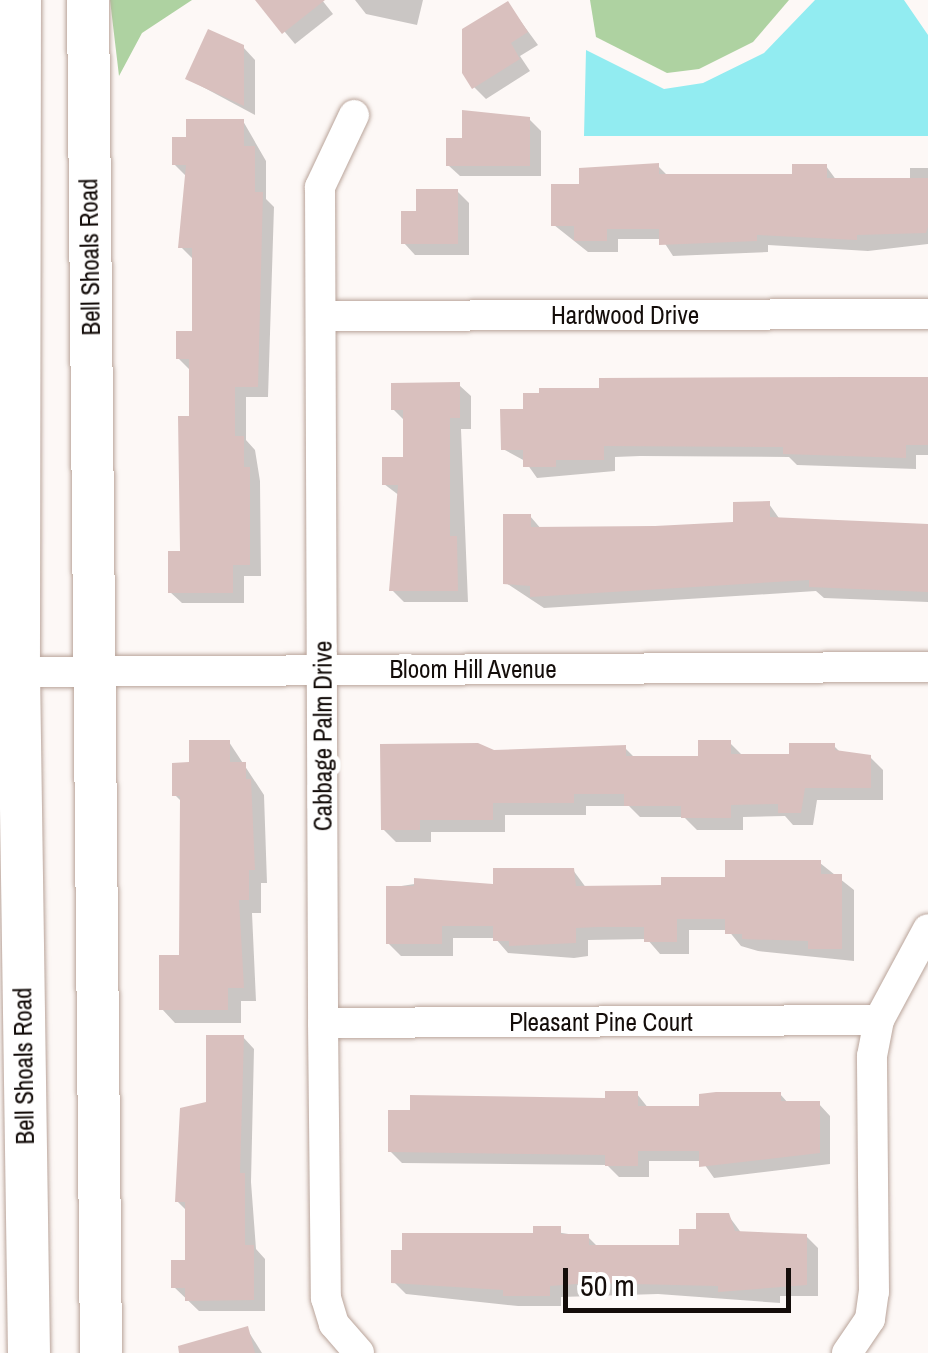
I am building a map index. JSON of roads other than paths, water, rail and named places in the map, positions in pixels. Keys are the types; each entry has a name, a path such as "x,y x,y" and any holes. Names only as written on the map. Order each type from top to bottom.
{"main road":[{"name":"Bell Shoals Road","path":"20,0 18,672 29,1353"},
{"name":"Bell Shoals Road","path":"88,0 102,1353"}],"street":[{"name":"Cabbage Palm Drive","path":"354,115 320,187 323,1024 326,1298 334,1324 359,1353"},
{"name":"Hardwood Drive","path":"321,316 928,314"},
{"name":"Bloom Hill Avenue","path":"18,672 928,667"},
{"path":"846,1353 870,1319 874,1292 872,1056 879,1020 928,930"},
{"name":"Pleasant Pine Court","path":"323,1024 879,1020"}],"water":[{"path":"815,0 904,0 928,35 928,136 584,136 586,50 664,89 703,83 764,53"}]}
